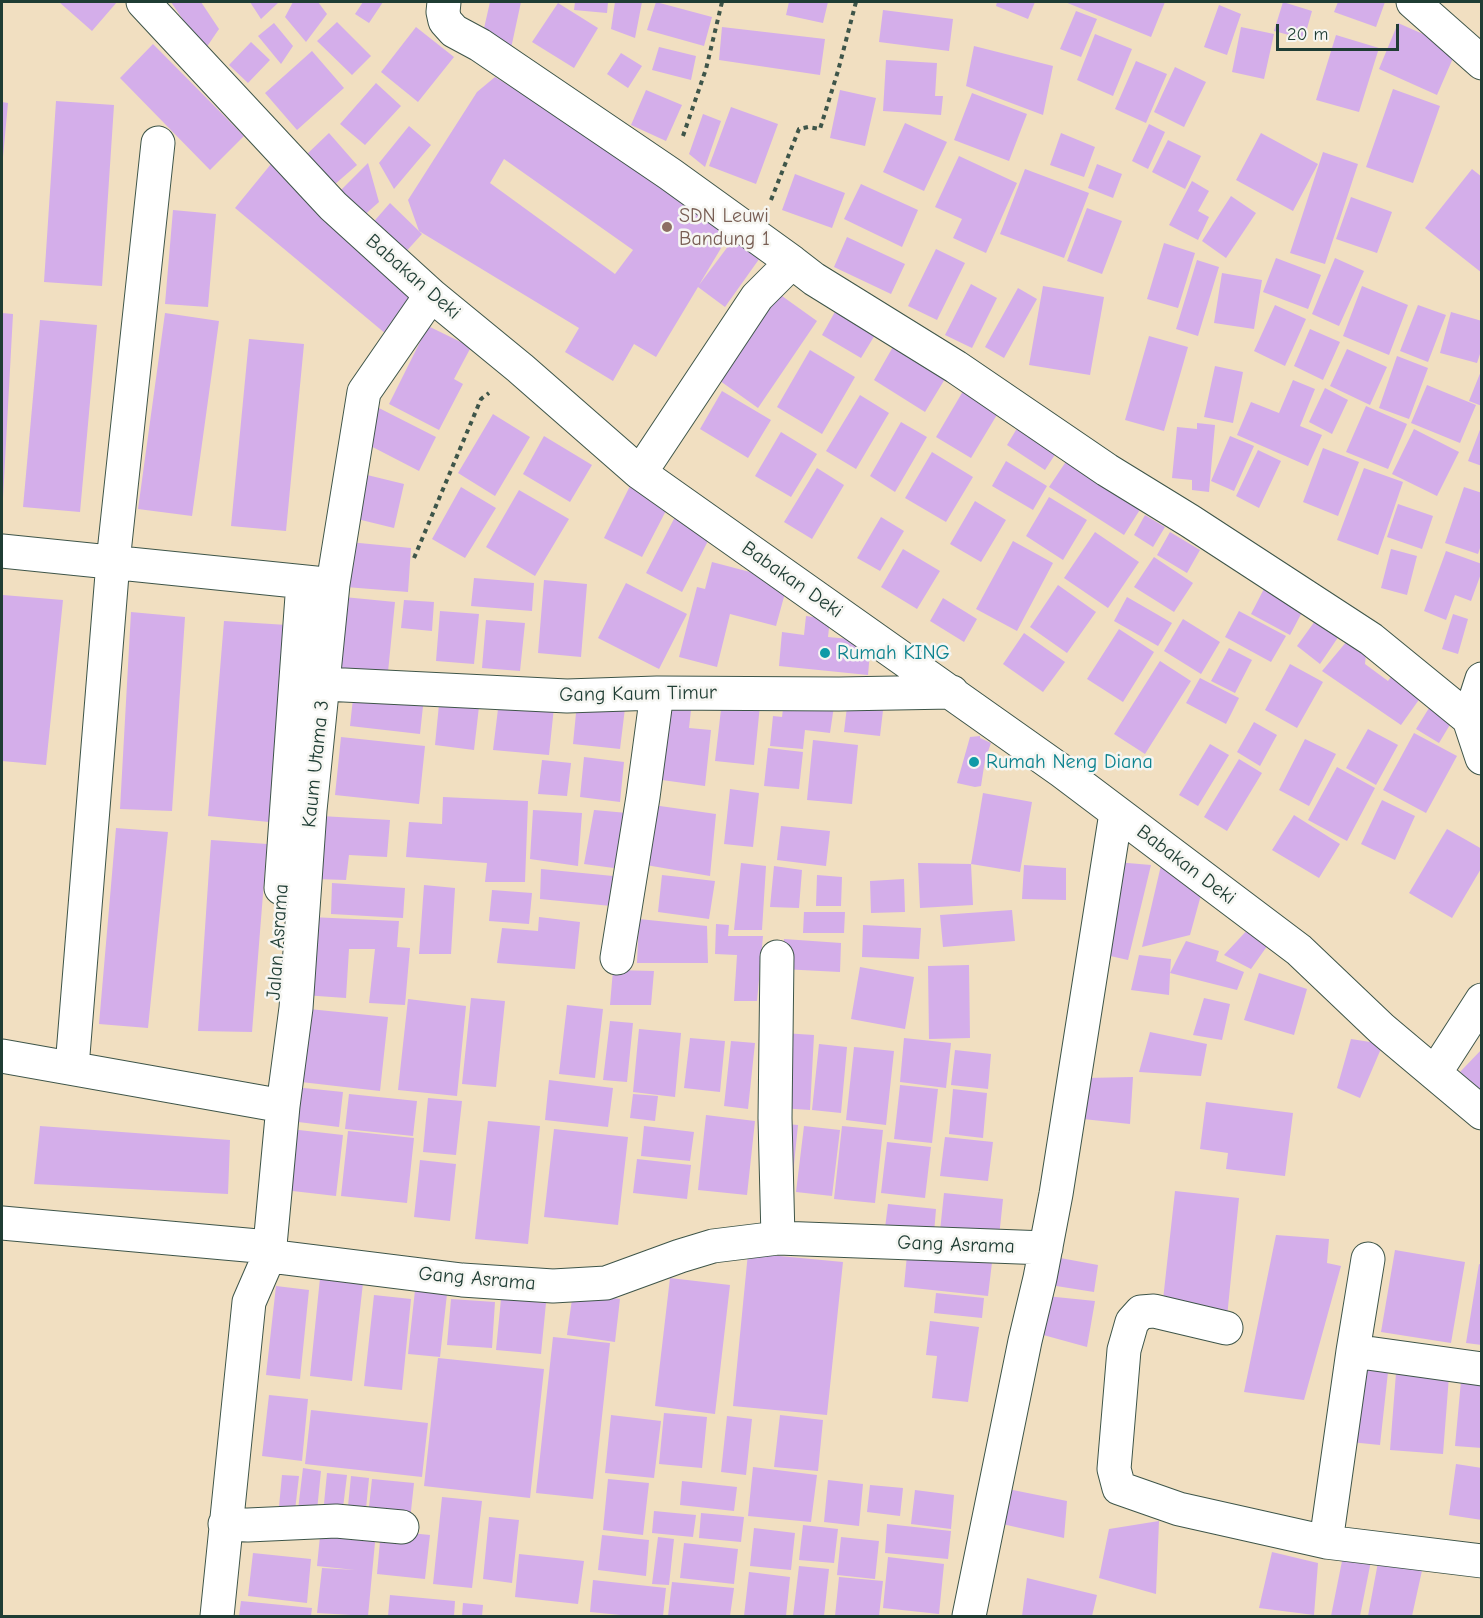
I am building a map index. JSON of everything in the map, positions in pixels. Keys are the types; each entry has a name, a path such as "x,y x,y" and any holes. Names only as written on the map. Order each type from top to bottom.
{"street":[{"name":"Babakan Deki","path":"143,2 333,206 431,295 520,368 640,472 952,692 1299,950 1382,1029 1482,1113"},
{"path":"444,2 445,21 454,31 480,45 670,174 814,279 956,367 1107,470 1371,639 1469,719 1482,758"},
{"path":"1413,2 1482,63"},
{"path":"72,1067 113,562 158,143"},
{"path":"640,472 758,297 792,262"},
{"name":"Kaum Utama 3","path":"264,1249 275,1105 296,1008 310,810 324,684 318,583 364,392 431,295"},
{"path":"2,551 318,583"},
{"name":"Jalan Asrama","path":"275,1105 318,583"},
{"path":"1469,719 1482,679"},
{"name":"Gang Kaum Timur","path":"324,684 567,696 657,693 952,692"},
{"path":"617,958 657,693"},
{"path":"969,1617 1046,1248 1116,813"},
{"path":"777,957 774,1043 778,1238"},
{"path":"1435,1073 1482,1000"},
{"path":"2,1056 275,1105"},
{"name":"Gang Asrama","path":"2,1223 264,1249 462,1280 553,1286 606,1283 713,1246 778,1238 1046,1248"},
{"path":"217,1617 249,1302 264,1249"},
{"path":"1326,1542 1368,1259"},
{"path":"1226,1328 1154,1311 1141,1312 1132,1322 1127,1332 1124,1350 1114,1469 1119,1488 1179,1509 1326,1542 1482,1561"},
{"path":"1353,1351 1482,1369"},
{"path":"225,1524 336,1521 402,1527"}],"path":[{"path":"670,174 706,69 722,2"},
{"path":"758,237 799,129 808,127 820,129 856,2"},
{"path":"414,558 481,399 520,368"}],"building":[{"path":"59,2 117,2 92,31"},
{"path":"171,2 201,2 219,29 204,51"},
{"path":"250,2 279,2 261,19"},
{"path":"293,2 318,2 327,14 306,42 285,17"},
{"path":"363,2 383,2 369,23 355,14"},
{"path":"490,2 521,2 510,53 482,37"},
{"path":"575,2 608,2 607,13 574,10"},
{"path":"615,2 642,2 635,38 611,29"},
{"path":"656,2 712,17 704,46 647,30"},
{"path":"789,2 828,2 823,23 786,15"},
{"path":"997,2 1035,2 1028,19 996,6"},
{"path":"1065,2 1165,2 1151,37"},
{"path":"1283,2 1312,11 1304,39 1274,31"},
{"path":"1338,2 1385,2 1376,27 1334,12"},
{"path":"558,3 598,28 574,68 532,42"},
{"path":"1219,5 1241,14 1227,55 1204,47"},
{"path":"883,10 953,19 949,51 879,42"},
{"path":"1076,11 1097,19 1081,57 1060,49"},
{"path":"337,22 371,56 352,75 317,41"},
{"path":"274,23 293,46 281,64 258,36"},
{"path":"1398,23 1457,49 1437,95 1379,69"},
{"path":"416,27 454,57 418,102 381,72"},
{"path":"722,27 825,39 820,75 719,60"},
{"path":"1241,27 1274,34 1264,79 1232,72"},
{"path":"1095,34 1132,49 1113,96 1077,80"},
{"path":"1336,35 1379,48 1359,112 1316,100"},
{"path":"251,42 270,60 248,83 229,65"},
{"path":"153,44 244,136 210,170 120,78"},
{"path":"974,46 1053,66 1043,115 966,86"},
{"path":"659,47 696,56 691,80 652,70"},
{"path":"312,51 344,88 297,130 265,93"},
{"path":"621,53 642,66 628,88 607,74"},
{"path":"886,60 937,63 935,96 943,96 941,115 883,111"},
{"path":"1136,61 1167,74 1146,123 1115,109"},
{"path":"1175,67 1206,82 1184,127 1154,112"},
{"name":"SDN Leuwi Bandung 1","path":"495,77 736,223 699,285 741,229 767,248 725,307 698,287 656,357 634,344 613,381 565,352 579,328 419,231 408,200 477,92","holes":["504,159 633,250 615,274 490,183"]},
{"path":"376,83 401,106 365,145 340,124"},
{"path":"1393,89 1440,106 1413,183 1366,167"},
{"path":"646,90 682,105 666,141 631,125"},
{"path":"840,90 876,98 865,146 830,138"},
{"path":"972,93 1027,114 1009,161 954,140"},
{"path":"56,101 114,105 102,286 44,282"},
{"path":"2,102 8,103 3,157 2,157"},
{"path":"731,107 778,124 756,184 709,166"},
{"path":"703,114 721,121 705,167 689,154"},
{"path":"905,123 947,142 924,191 883,172"},
{"path":"1149,124 1165,132 1148,169 1132,161"},
{"path":"409,126 431,145 394,189 379,163"},
{"path":"329,133 357,165 334,185 307,154"},
{"path":"1061,133 1095,147 1084,177 1050,165"},
{"path":"1261,133 1318,164 1293,211 1236,180"},
{"path":"1168,140 1201,156 1185,189 1152,172"},
{"path":"1323,152 1358,164 1325,264 1290,253"},
{"path":"959,156 1017,183 986,253 953,238 962,219 935,207"},
{"path":"368,163 379,202 361,218 338,193"},
{"path":"271,164 422,290 386,334 235,208"},
{"path":"1097,164 1122,174 1113,198 1088,188"},
{"path":"1025,169 1089,193 1064,258 1000,234"},
{"path":"1472,169 1482,177 1482,273 1425,228"},
{"path":"795,174 845,193 832,228 782,210"},
{"path":"1192,181 1209,191 1198,211 1209,217 1198,240 1169,225"},
{"path":"861,184 918,210 902,247 844,219"},
{"path":"1231,196 1256,213 1226,258 1202,241"},
{"path":"1351,197 1392,212 1377,253 1336,239"},
{"path":"390,203 422,234 402,256 370,226"},
{"path":"1087,208 1122,221 1102,274 1067,261"},
{"path":"173,210 216,214 208,307 165,304"},
{"path":"847,237 905,264 891,294 834,267"},
{"path":"1164,243 1195,253 1178,308 1147,299"},
{"path":"936,249 965,263 937,320 908,306"},
{"path":"1276,258 1321,275 1308,309 1263,292"},
{"path":"1335,258 1364,271 1339,326 1312,314"},
{"path":"1197,260 1219,267 1198,336 1176,329"},
{"path":"1222,273 1262,280 1254,329 1214,323"},
{"path":"971,284 997,298 972,348 945,335"},
{"path":"1043,286 1104,297 1090,375 1029,365"},
{"path":"1362,286 1408,305 1389,355 1343,336"},
{"path":"1018,288 1037,299 1004,358 985,347"},
{"path":"775,291 817,321 758,408 716,378"},
{"path":"841,301 881,325 861,358 822,335"},
{"path":"1275,305 1306,319 1285,366 1254,351"},
{"path":"1418,305 1446,315 1428,362 1400,351"},
{"path":"1451,312 1482,321 1482,348 1477,363 1440,353"},
{"path":"2,313 13,314 3,498 2,498"},
{"path":"165,313 219,321 192,516 138,509"},
{"path":"40,320 97,325 80,512 23,507"},
{"path":"428,326 471,347 454,379 463,384 439,430 389,404"},
{"path":"1310,329 1340,342 1323,380 1294,366"},
{"path":"1149,336 1188,347 1164,431 1125,420"},
{"path":"898,338 951,369 925,412 874,380"},
{"path":"249,339 304,344 286,531 231,526"},
{"path":"1347,349 1387,367 1370,405 1330,386"},
{"path":"810,350 855,377 822,434 777,407"},
{"path":"1397,356 1428,368 1409,419 1379,408"},
{"path":"1215,366 1243,372 1233,423 1204,417"},
{"path":"1482,371 1482,406 1469,401"},
{"path":"1293,380 1315,389 1300,426 1322,435 1308,466 1237,435 1251,402 1279,413"},
{"path":"969,381 1004,403 971,458 936,437"},
{"path":"1427,385 1476,405 1460,443 1411,423"},
{"path":"1325,388 1348,400 1332,434 1309,422"},
{"path":"722,391 771,420 748,458 700,429"},
{"path":"860,395 889,413 856,469 826,451"},
{"path":"375,406 436,437 419,471 359,440"},
{"path":"1366,406 1407,424 1388,469 1346,452"},
{"path":"493,414 530,437 495,496 458,473"},
{"path":"901,422 927,437 895,492 870,476"},
{"path":"1197,423 1215,425 1209,492 1192,490 1192,480 1172,478 1177,427 1197,429"},
{"path":"1019,425 1058,450 1045,470 1007,445"},
{"path":"1482,427 1482,466 1468,461"},
{"path":"1414,429 1459,452 1437,496 1392,474"},
{"path":"781,432 817,454 791,497 755,476"},
{"path":"544,436 592,465 570,502 523,474"},
{"path":"1230,436 1254,446 1234,491 1211,481"},
{"path":"1323,448 1359,462 1338,516 1303,502"},
{"path":"1258,450 1281,461 1259,508 1236,496"},
{"path":"932,452 973,477 946,522 905,498"},
{"path":"1067,460 1141,508 1124,535 1049,487"},
{"path":"1006,461 1047,486 1033,510 992,486"},
{"path":"817,468 844,485 812,539 784,522"},
{"path":"1364,468 1403,482 1378,555 1337,540"},
{"path":"359,473 404,484 394,528 349,517"},
{"path":"632,482 671,501 642,557 604,538"},
{"path":"461,487 496,508 465,558 432,539"},
{"path":"1464,487 1482,493 1482,542 1478,554 1445,543"},
{"path":"519,490 569,519 535,576 486,547"},
{"path":"1049,497 1087,520 1063,560 1026,536"},
{"path":"975,501 1006,520 981,562 950,544"},
{"path":"1398,504 1433,516 1422,549 1387,537"},
{"path":"676,515 712,533 682,592 646,573"},
{"path":"1145,515 1165,527 1153,547 1134,535"},
{"path":"881,517 904,531 880,571 857,558"},
{"path":"1095,532 1139,562 1108,608 1064,578"},
{"path":"1170,532 1200,550 1187,573 1157,555"},
{"path":"1013,541 1053,563 1017,631 976,609"},
{"path":"349,542 411,548 408,592 346,587"},
{"path":"903,549 940,571 917,609 881,587"},
{"path":"1391,549 1417,556 1407,595 1381,588"},
{"path":"1446,551 1482,564 1482,571 1471,601 1455,595 1446,620 1424,611"},
{"path":"1154,557 1193,583 1174,612 1134,587"},
{"path":"712,562 788,582 776,626 730,614 717,667 679,657 697,587 705,589"},
{"path":"474,578 534,583 532,611 471,606"},
{"path":"544,580 587,584 581,657 538,653"},
{"path":"1268,581 1308,601 1290,635 1251,614"},
{"path":"626,583 687,614 659,669 598,638"},
{"path":"1058,585 1096,612 1067,653 1030,627"},
{"path":"3,595 63,600 46,765 2,761"},
{"path":"344,597 395,602 388,672 337,668"},
{"path":"1127,597 1172,623 1158,646 1114,621"},
{"path":"943,598 977,619 964,642 930,621"},
{"path":"404,600 434,602 432,631 401,628"},
{"path":"440,611 479,614 474,664 436,661"},
{"path":"1239,611 1286,636 1271,662 1225,637"},
{"path":"131,612 185,617 172,811 120,809"},
{"path":"1320,614 1343,630 1320,664 1297,646"},
{"path":"1453,614 1468,619 1458,654 1442,649"},
{"name":"Rumah KING","path":"806,616 830,619 828,637 871,641 868,675 779,666 782,632 804,635"},
{"path":"1183,619 1220,642 1201,674 1164,651"},
{"path":"486,620 525,623 520,671 482,668"},
{"path":"224,621 287,625 269,822 208,816"},
{"path":"1119,629 1154,652 1123,702 1087,679"},
{"path":"1024,633 1065,662 1043,692 1003,664"},
{"path":"1347,641 1366,654 1365,664 1388,681 1393,674 1423,694 1401,725 1322,671"},
{"path":"1229,648 1252,660 1235,693 1211,681"},
{"path":"1160,661 1191,681 1145,754 1114,734"},
{"path":"1290,664 1323,682 1297,728 1265,710"},
{"path":"1200,678 1239,698 1226,724 1186,703"},
{"path":"354,689 424,697 420,734 350,726"},
{"path":"440,694 480,698 474,750 435,745"},
{"path":"848,698 884,702 880,736 844,732"},
{"path":"662,699 692,701 689,728 711,730 705,786 655,779"},
{"path":"784,700 834,706 830,733 805,730 803,749 770,746 773,716 782,717"},
{"path":"1434,700 1457,713 1439,743 1416,729"},
{"path":"499,701 554,707 549,755 493,750"},
{"path":"722,701 760,705 754,765 715,761"},
{"path":"577,703 625,708 620,749 573,744"},
{"path":"1254,722 1277,735 1260,766 1237,752"},
{"path":"1368,729 1398,745 1376,785 1346,768"},
{"path":"1414,733 1457,756 1426,813 1383,790"},
{"name":"Rumah Neng Diana","path":"980,736 991,743 985,760 981,786 957,783 970,737"},
{"path":"341,737 425,746 419,804 335,795"},
{"path":"1305,739 1336,754 1309,806 1279,790"},
{"path":"813,740 858,745 852,804 807,800"},
{"path":"1210,744 1229,755 1198,806 1179,795"},
{"path":"768,748 803,752 799,789 764,786"},
{"path":"584,757 624,762 620,802 580,797"},
{"path":"1239,759 1262,773 1227,831 1204,817"},
{"path":"542,760 571,763 567,796 538,794"},
{"path":"1337,767 1375,788 1347,841 1308,820"},
{"path":"730,789 759,793 753,847 724,844"},
{"path":"983,793 1032,802 1020,872 971,864"},
{"path":"443,797 528,801 525,882 485,882 487,863 406,857 409,822 442,824"},
{"path":"1382,800 1415,816 1395,860 1361,844"},
{"path":"653,805 716,814 710,876 646,865"},
{"path":"533,810 582,813 578,866 530,859"},
{"path":"594,810 627,813 614,868 584,864"},
{"path":"1294,815 1340,844 1319,878 1272,850"},
{"path":"321,816 390,820 387,857 349,855 346,880 316,879"},
{"path":"781,826 830,831 826,866 777,860"},
{"path":"116,828 168,832 148,1028 99,1024"},
{"path":"1447,829 1482,849 1482,867 1452,918 1409,893"},
{"path":"211,840 267,844 252,1032 198,1031"},
{"path":"1162,861 1201,895 1190,935 1142,947"},
{"path":"1116,862 1151,865 1128,960 1097,953"},
{"path":"741,863 766,866 762,930 734,930"},
{"path":"918,863 971,864 973,905 920,908"},
{"path":"1024,865 1066,868 1066,900 1022,899"},
{"path":"774,866 802,870 799,908 770,907"},
{"path":"541,869 613,876 611,906 540,899"},
{"path":"662,875 715,881 709,919 658,912"},
{"path":"817,875 842,877 841,906 816,906"},
{"path":"904,879 905,912 871,913 870,881"},
{"path":"332,883 405,888 403,918 331,914"},
{"path":"424,885 455,888 451,954 419,954"},
{"path":"492,890 532,893 529,924 489,921"},
{"path":"1012,910 1015,941 943,947 940,915"},
{"path":"804,912 845,912 844,933 803,933"},
{"path":"310,917 399,921 397,947 410,948 405,1005 369,1003 375,949 349,949 346,998 303,995"},
{"path":"539,917 580,922 575,969 497,963 502,928 538,931"},
{"path":"639,919 707,926 708,963 637,963"},
{"path":"716,924 729,925 728,936 763,936 757,1001 734,1001 737,955 715,954"},
{"path":"863,925 921,928 919,959 862,957"},
{"path":"1251,926 1270,942 1251,969 1224,955"},
{"path":"784,939 841,943 840,972 782,969"},
{"path":"1186,941 1219,951 1216,961 1244,972 1237,990 1170,973"},
{"path":"1139,955 1171,959 1169,995 1131,990"},
{"path":"969,965 970,1038 929,1039 928,966"},
{"path":"860,967 914,977 905,1029 851,1019"},
{"path":"613,970 654,971 651,1005 610,1005"},
{"path":"1259,973 1307,989 1294,1035 1244,1020"},
{"path":"471,998 505,1001 496,1087 462,1084"},
{"path":"1204,998 1230,1004 1222,1040 1193,1035"},
{"path":"408,999 466,1006 457,1096 398,1090"},
{"path":"567,1005 603,1009 595,1078 559,1074"},
{"path":"309,1009 388,1017 380,1091 301,1082"},
{"path":"610,1021 633,1023 627,1082 603,1080"},
{"path":"639,1029 681,1033 675,1097 633,1092"},
{"path":"1150,1032 1207,1044 1201,1076 1139,1072"},
{"path":"783,1033 814,1035 810,1110 780,1108"},
{"path":"690,1038 725,1041 720,1092 684,1088"},
{"path":"904,1038 951,1043 946,1088 900,1082"},
{"path":"1351,1039 1383,1044 1360,1098 1337,1088"},
{"path":"731,1041 755,1043 748,1109 724,1106"},
{"path":"819,1044 847,1047 841,1113 812,1110"},
{"path":"854,1047 894,1051 886,1125 846,1120"},
{"path":"1482,1049 1482,1091 1460,1072"},
{"path":"955,1050 991,1054 988,1089 951,1085"},
{"path":"1133,1077 1130,1124 1083,1119 1086,1078"},
{"path":"549,1080 613,1088 608,1127 545,1120"},
{"path":"900,1085 938,1089 932,1143 894,1139"},
{"path":"294,1087 343,1092 339,1127 290,1121"},
{"path":"953,1089 987,1093 983,1138 949,1134"},
{"path":"349,1094 417,1101 413,1136 345,1129"},
{"path":"633,1094 658,1096 655,1121 630,1118"},
{"path":"428,1098 462,1101 456,1155 423,1152"},
{"path":"1206,1102 1293,1113 1285,1176 1226,1169 1228,1153 1200,1149"},
{"path":"706,1115 755,1121 747,1195 698,1190"},
{"path":"488,1121 540,1126 528,1244 475,1239"},
{"path":"786,1124 798,1125 791,1194"},
{"path":"40,1126 230,1140 228,1194 34,1184"},
{"path":"644,1126 694,1132 690,1161 641,1156"},
{"path":"804,1126 840,1130 832,1196 796,1192"},
{"path":"842,1126 883,1130 875,1203 834,1199"},
{"path":"290,1129 343,1135 336,1196 284,1190"},
{"path":"554,1129 628,1137 618,1225 544,1217"},
{"path":"348,1131 414,1138 407,1203 341,1196"},
{"path":"945,1137 993,1142 988,1181 940,1176"},
{"path":"887,1142 931,1147 925,1198 881,1193"},
{"path":"637,1159 691,1165 687,1199 633,1193"},
{"path":"420,1160 456,1164 450,1221 414,1217"},
{"path":"1175,1191 1239,1198 1227,1317 1162,1309"},
{"path":"944,1193 1003,1199 999,1237 940,1231"},
{"path":"888,1204 936,1209 934,1233 885,1228"},
{"path":"1276,1235 1329,1239 1327,1263 1341,1266 1304,1400 1244,1392"},
{"path":"908,1244 993,1254 988,1296 904,1287"},
{"path":"1395,1250 1465,1262 1451,1343 1381,1332"},
{"path":"748,1253 843,1262 827,1415 733,1406"},
{"path":"1055,1257 1098,1265 1094,1292 1050,1285"},
{"path":"1479,1264 1482,1265 1482,1345 1466,1343"},
{"path":"320,1278 363,1283 352,1381 310,1376"},
{"path":"670,1278 730,1285 715,1414 655,1406"},
{"path":"416,1281 448,1285 440,1357 408,1354"},
{"path":"276,1286 309,1290 300,1379 266,1375"},
{"path":"573,1292 620,1299 615,1342 567,1335"},
{"path":"936,1293 984,1298 982,1318 934,1313"},
{"path":"374,1295 411,1299 402,1390 364,1386"},
{"path":"1046,1296 1095,1301 1087,1347 1036,1333"},
{"path":"451,1299 495,1302 492,1348 447,1345"},
{"path":"501,1299 546,1303 541,1354 496,1350"},
{"path":"930,1321 979,1327 968,1402 932,1398 937,1356 926,1355"},
{"path":"553,1337 610,1343 593,1499 536,1493"},
{"path":"438,1358 544,1369 530,1498 424,1486"},
{"path":"1357,1369 1388,1372 1380,1445 1350,1442"},
{"path":"1396,1373 1449,1376 1443,1454 1390,1450"},
{"path":"1461,1381 1482,1383 1482,1448 1455,1446"},
{"path":"269,1395 308,1399 302,1461 262,1456"},
{"path":"311,1410 428,1423 422,1477 305,1464"},
{"path":"664,1413 707,1417 702,1468 659,1464"},
{"path":"611,1415 661,1421 654,1478 605,1473"},
{"path":"780,1415 823,1420 818,1471 774,1467"},
{"path":"727,1416 752,1419 746,1475 721,1472"},
{"path":"1456,1464 1482,1468 1482,1520 1449,1515"},
{"path":"753,1467 817,1475 811,1522 748,1516"},
{"path":"303,1468 321,1471 316,1520 297,1518"},
{"path":"327,1473 347,1475 342,1516 323,1514"},
{"path":"282,1475 299,1476 294,1519 278,1517"},
{"path":"351,1476 369,1478 365,1519 347,1516"},
{"path":"372,1479 414,1483 410,1520 368,1516"},
{"path":"608,1479 649,1483 643,1535 603,1530"},
{"path":"828,1480 863,1484 859,1526 824,1522"},
{"path":"682,1481 737,1487 734,1511 680,1505"},
{"path":"870,1485 903,1488 900,1516 867,1512"},
{"path":"1003,1488 1067,1501 1064,1538 998,1523"},
{"path":"915,1490 954,1495 951,1529 911,1524"},
{"path":"442,1497 482,1501 472,1588 433,1584"},
{"path":"654,1511 696,1515 693,1537 652,1533"},
{"path":"701,1513 744,1517 741,1542 699,1538"},
{"path":"489,1517 519,1520 512,1583 483,1579"},
{"path":"1159,1521 1156,1594 1099,1578 1109,1529"},
{"path":"887,1524 951,1531 948,1559 885,1553"},
{"path":"803,1525 838,1529 834,1563 799,1560"},
{"path":"321,1526 376,1532 368,1616 317,1613 322,1568 355,1570 317,1566"},
{"path":"754,1528 795,1533 791,1570 750,1566"},
{"path":"381,1530 430,1535 425,1579 377,1574"},
{"path":"602,1535 649,1540 646,1576 598,1570"},
{"path":"658,1537 674,1539 669,1585 652,1584"},
{"path":"841,1537 879,1541 875,1579 837,1575"},
{"path":"684,1543 738,1549 734,1584 680,1578"},
{"path":"1344,1551 1372,1556 1360,1616 1331,1616"},
{"path":"1272,1552 1318,1563 1314,1615 1259,1608"},
{"path":"253,1553 311,1559 307,1603 248,1596"},
{"path":"519,1554 584,1561 578,1604 515,1597"},
{"path":"888,1557 944,1564 939,1614 883,1608"},
{"path":"1379,1557 1423,1566 1412,1616 1368,1616"},
{"path":"799,1566 829,1569 824,1616 793,1616"},
{"path":"749,1572 790,1577 786,1616 744,1616"},
{"path":"839,1577 883,1581 879,1616 835,1616"},
{"path":"1027,1578 1097,1595 1092,1616 1022,1616"},
{"path":"593,1580 666,1588 663,1616 590,1612"},
{"path":"672,1582 734,1588 730,1616 668,1616"},
{"path":"390,1595 455,1601 454,1616 388,1616"},
{"path":"241,1601 312,1608 311,1616 239,1616"},
{"path":"463,1603 483,1605 482,1616 462,1616"}],"place":[{"name":"SDN Leuwi Bandung 1","path":"667,227"},
{"name":"Rumah KING","path":"825,653"},
{"name":"Rumah Neng Diana","path":"974,762"}]}
